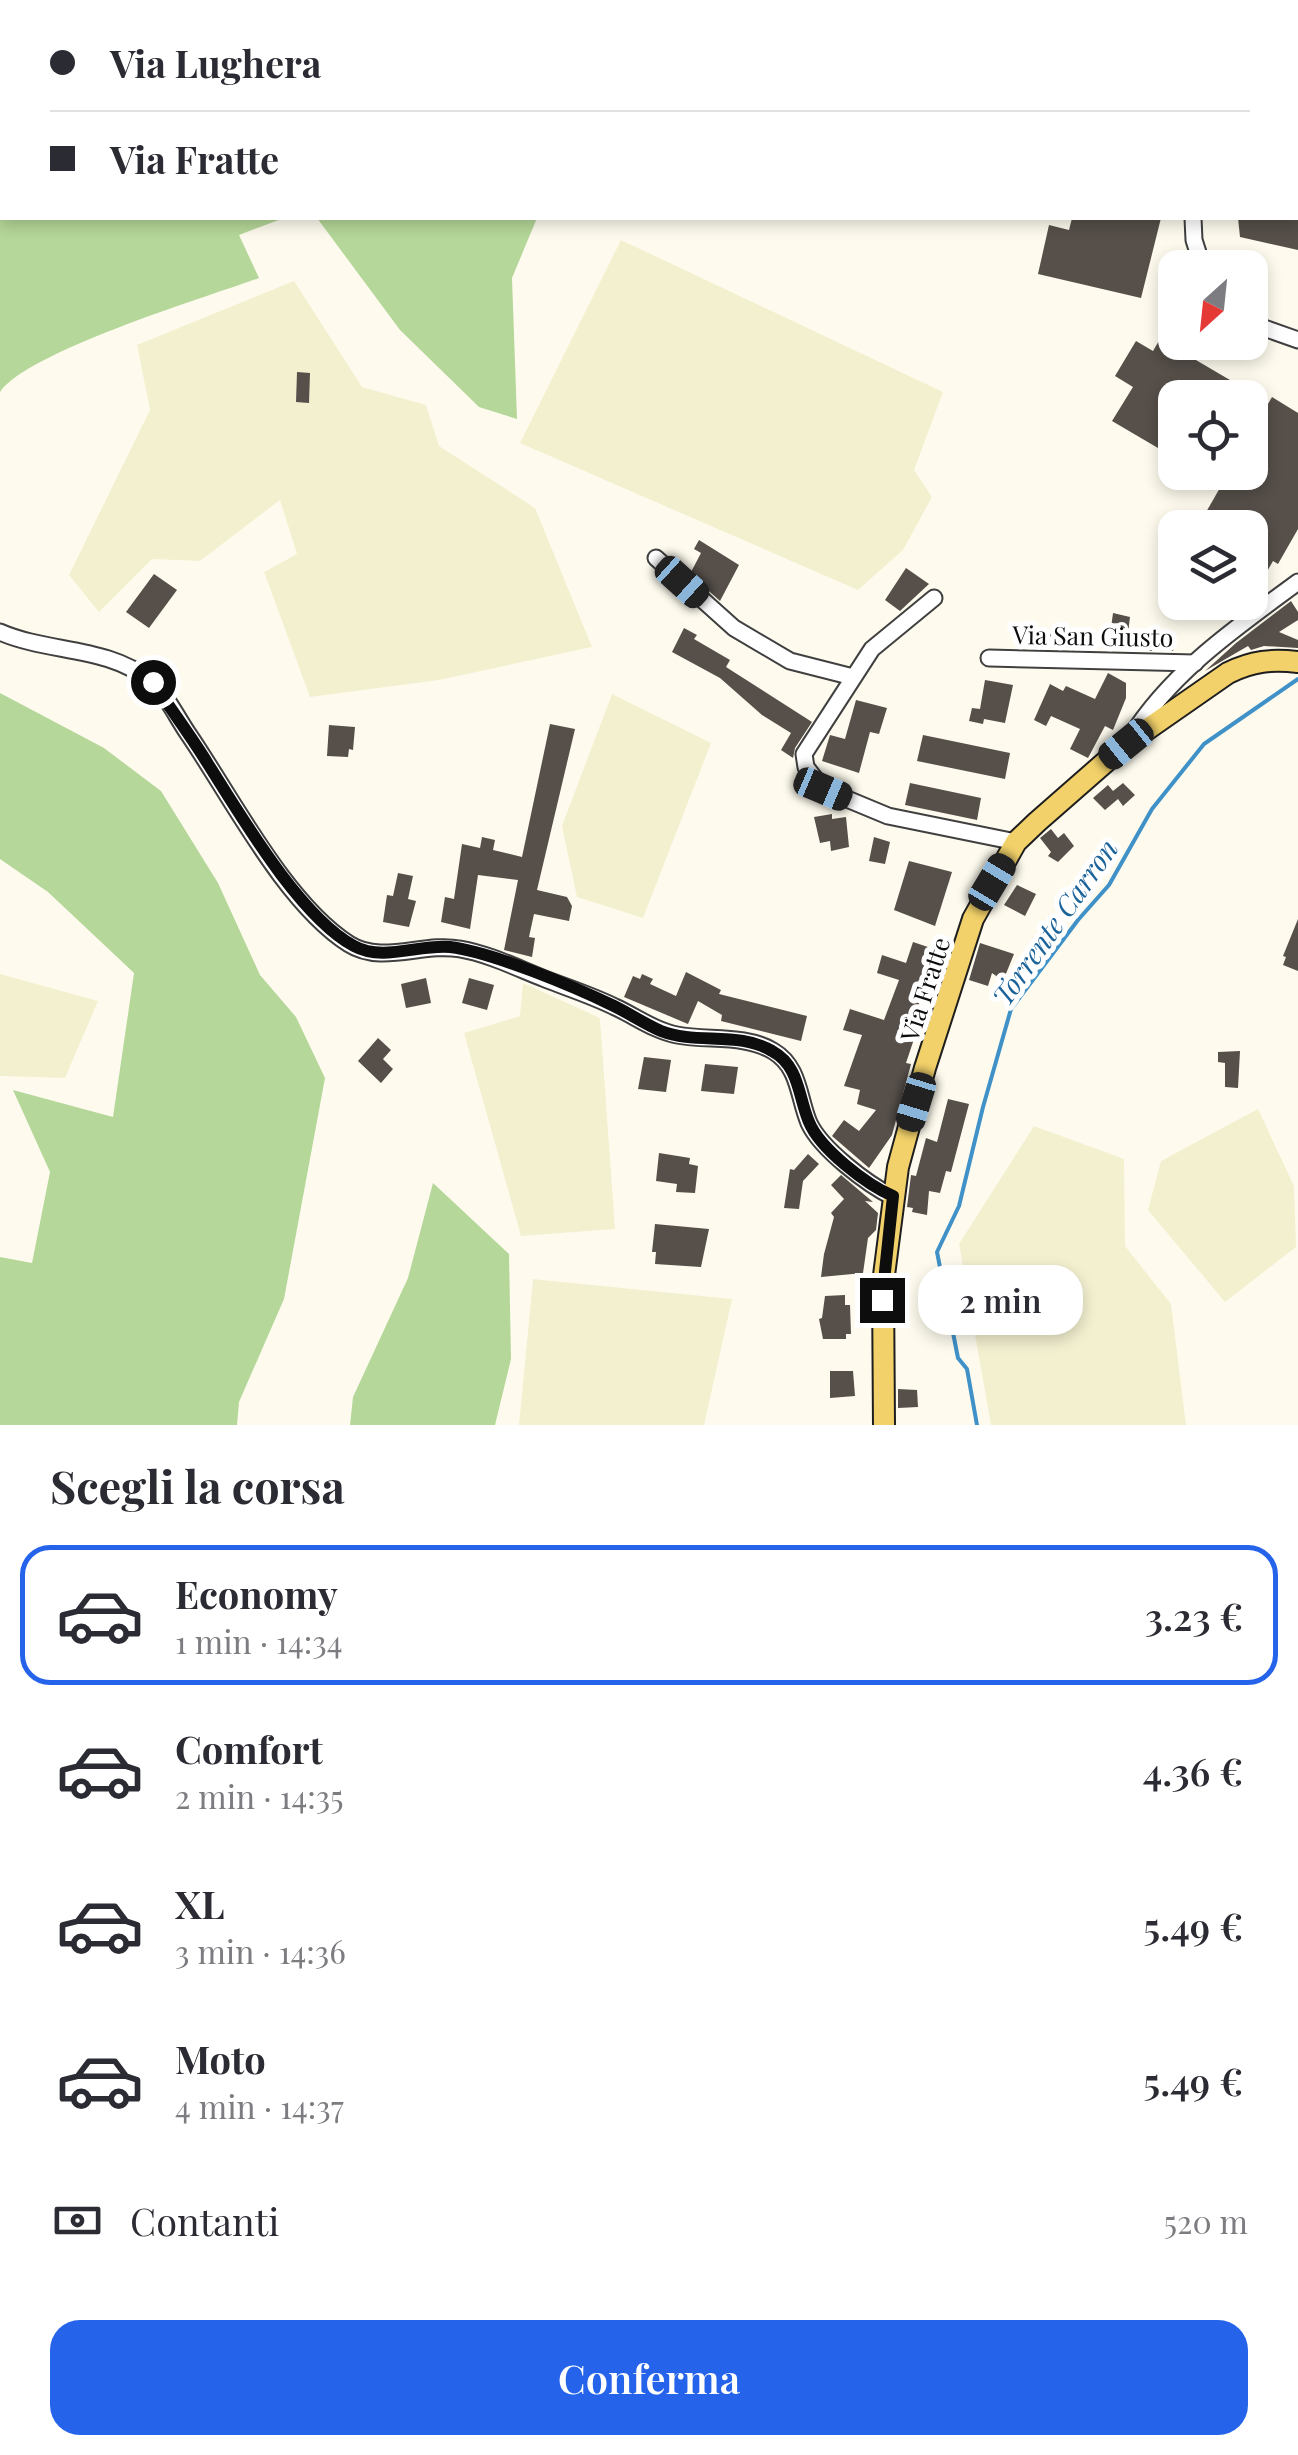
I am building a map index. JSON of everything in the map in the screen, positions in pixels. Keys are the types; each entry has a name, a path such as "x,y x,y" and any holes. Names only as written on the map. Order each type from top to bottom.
{"main road":[{"name":"Via Fratte","path":"884,1425 882,1300 893,1196 906,1135 961,952 980,907 1016,842 1126,744 1228,673 1264,660 1298,662"}],"street":[{"path":"1193,220 1197,250"},
{"path":"1268,329 1298,340"},
{"path":"656,558 734,628 790,661 853,677"},
{"path":"1126,744 1148,710 1194,662 1298,582"},
{"path":"934,598 872,648 804,754 806,767 823,789 888,816 1016,842"},
{"path":"0,632 18,640 86,652 126,666 153,682 234,809 293,889 351,945 378,954 436,947 482,954 612,1005 661,1030 753,1042 775,1052 796,1078 818,1138 872,1185 893,1196"},
{"name":"Via San Giusto","path":"990,658 1194,662"}],"shaded area":[{"path":"621,240 943,392 914,470 932,497 903,550 858,590 520,443"},
{"path":"294,281 362,387 426,405 439,446 535,508 592,647 439,680 310,697 264,572 297,554 280,500 200,561 152,559 99,612 69,575 150,410 137,345"},
{"path":"612,694 711,743 643,918 577,897 562,826"},
{"path":"0,974 98,1001 65,1078 0,1076"},
{"path":"523,983 600,1018 615,1229 521,1236 464,1033 520,1016"},
{"path":"1258,1109 1294,1186 1296,1247 1225,1302 1148,1210 1161,1161"},
{"path":"1034,1126 1124,1159 1125,1246 1171,1304 1186,1425 991,1425 959,1244"},
{"path":"533,1279 732,1299 704,1425 519,1425"}],"green space":[{"path":"0,220 279,220 239,235 259,278 80,343 17,376 0,392"},
{"path":"318,220 536,220 512,278 517,419 479,407 400,330"},
{"path":"0,693 104,748 161,791 218,883 260,975 296,1017 325,1078 284,1299 239,1402 237,1425 0,1425 0,1257 32,1263 50,1172 13,1090 113,1117 134,973 48,892 0,859"},
{"path":"433,1183 509,1254 511,1359 495,1425 350,1425 353,1397 408,1278"}],"building":[{"path":"1072,220 1160,220 1141,298 1038,274 1049,225 1069,230"},
{"path":"1238,220 1298,220 1298,250 1240,237"},
{"path":"1136,341 1153,351 1158,342 1158,360 1196,360 1230,380 1158,380 1158,448 1112,421 1133,387 1115,376"},
{"path":"297,372 310,373 309,403 296,402"},
{"path":"1272,397 1298,413 1298,529 1278,564 1273,561 1268,570 1268,510 1207,510 1219,490 1268,490 1268,404"},
{"path":"699,540 739,565 720,601 690,574 701,553 694,549"},
{"path":"906,568 929,584 900,611 885,600"},
{"path":"154,574 177,590 149,628 126,612"},
{"path":"1291,601 1298,620 1279,632 1298,640 1298,648 1264,646 1251,650 1248,646 1205,671 1236,643"},
{"path":"1113,613 1130,617 1126,650 1108,650"},
{"path":"684,628 697,635 694,639 730,660 726,667 812,722 793,758 781,750 791,733 762,715 720,678 672,652"},
{"path":"1027,633 1053,634 1052,648 1026,648"},
{"path":"1154,633 1176,641 1173,651 1147,651"},
{"path":"1108,673 1126,683 1126,698 1113,730 1105,726 1088,758 1070,749 1080,729 1051,716 1046,726 1034,720 1050,684 1063,691 1066,686 1095,699"},
{"path":"985,680 1013,685 1005,723 969,721 972,708 980,709"},
{"path":"856,700 887,708 879,734 870,732 859,773 822,761 830,735 845,739"},
{"path":"550,724 575,729 537,890 567,897 572,906 569,921 534,914 529,937 535,938 532,957 504,950 518,880 478,875 470,929 441,922 445,897 454,899 462,844 480,848 482,837 495,840 493,850 522,857"},
{"path":"329,725 355,727 353,750 349,749 348,757 327,756"},
{"path":"923,735 1010,753 1005,779 917,761"},
{"path":"910,783 981,798 977,820 905,805"},
{"path":"1123,783 1135,795 1123,806 1118,799 1105,810 1093,798 1108,785 1113,791"},
{"path":"832,814 832,819 846,817 849,847 831,851 830,841 820,843 814,817"},
{"path":"1051,829 1058,838 1064,833 1074,846 1058,862 1048,856 1051,852 1040,838"},
{"path":"874,837 890,842 885,864 869,861"},
{"path":"909,861 952,872 935,926 894,910"},
{"path":"398,873 413,876 408,899 416,901 409,927 383,922 387,895 393,896"},
{"path":"1017,885 1036,894 1025,916 1004,905"},
{"path":"1298,919 1298,971 1283,965 1283,956"},
{"path":"913,942 937,950 912,1025 918,1027 906,1063 911,1064 892,1135 869,1168 832,1136 844,1120 859,1131 876,1110 857,1104 860,1090 844,1086 862,1035 843,1030 850,1009 884,1020 899,980 877,973 882,955 906,963"},
{"path":"980,943 1014,954 1003,981 992,973 988,986 969,980"},
{"path":"686,972 721,990 719,994 807,1016 801,1041 721,1021 722,1015 698,1001 688,1024 624,997 633,976 640,979 642,974 653,979 650,984 676,996"},
{"path":"426,978 431,1003 406,1008 401,984"},
{"path":"469,978 494,985 487,1010 462,1003"},
{"path":"378,1038 391,1050 383,1059 393,1069 381,1083 358,1061"},
{"path":"1240,1051 1238,1088 1225,1087 1225,1063 1218,1062 1218,1052"},
{"path":"644,1057 671,1060 666,1092 638,1089"},
{"path":"705,1064 738,1067 734,1094 701,1091"},
{"path":"948,1099 969,1104 951,1172 946,1171 940,1193 929,1191 927,1215 912,1212 913,1208 907,1207 911,1175 916,1176 926,1138 937,1142"},
{"path":"659,1153 690,1158 689,1164 698,1166 695,1193 676,1192 677,1184 656,1181"},
{"path":"808,1154 819,1164 803,1181 799,1209 784,1208 790,1169 794,1170"},
{"path":"841,1175 873,1202 865,1201 878,1213 876,1230 868,1238 863,1273 821,1277 834,1217 831,1213 844,1199 831,1185"},
{"path":"655,1224 709,1229 701,1267 655,1264"},
{"path":"845,1295 845,1305 850,1305 851,1334 846,1334 846,1339 823,1339 819,1319 825,1296"},
{"path":"830,1371 853,1371 855,1396 830,1398"},
{"path":"898,1389 917,1390 918,1407 898,1408"}],"waterway":[{"name":"Torrente Carron","path":"977,1425 967,1369 958,1358 937,1252 959,1206 1011,1009 1109,885 1152,809 1204,744 1298,679"}],"route":[{"path":"153,682 234,809 293,889 351,945 378,954 436,947 482,954 612,1005 661,1030 753,1042 775,1052 796,1078 818,1138 872,1185 893,1196 882,1300"}]}
